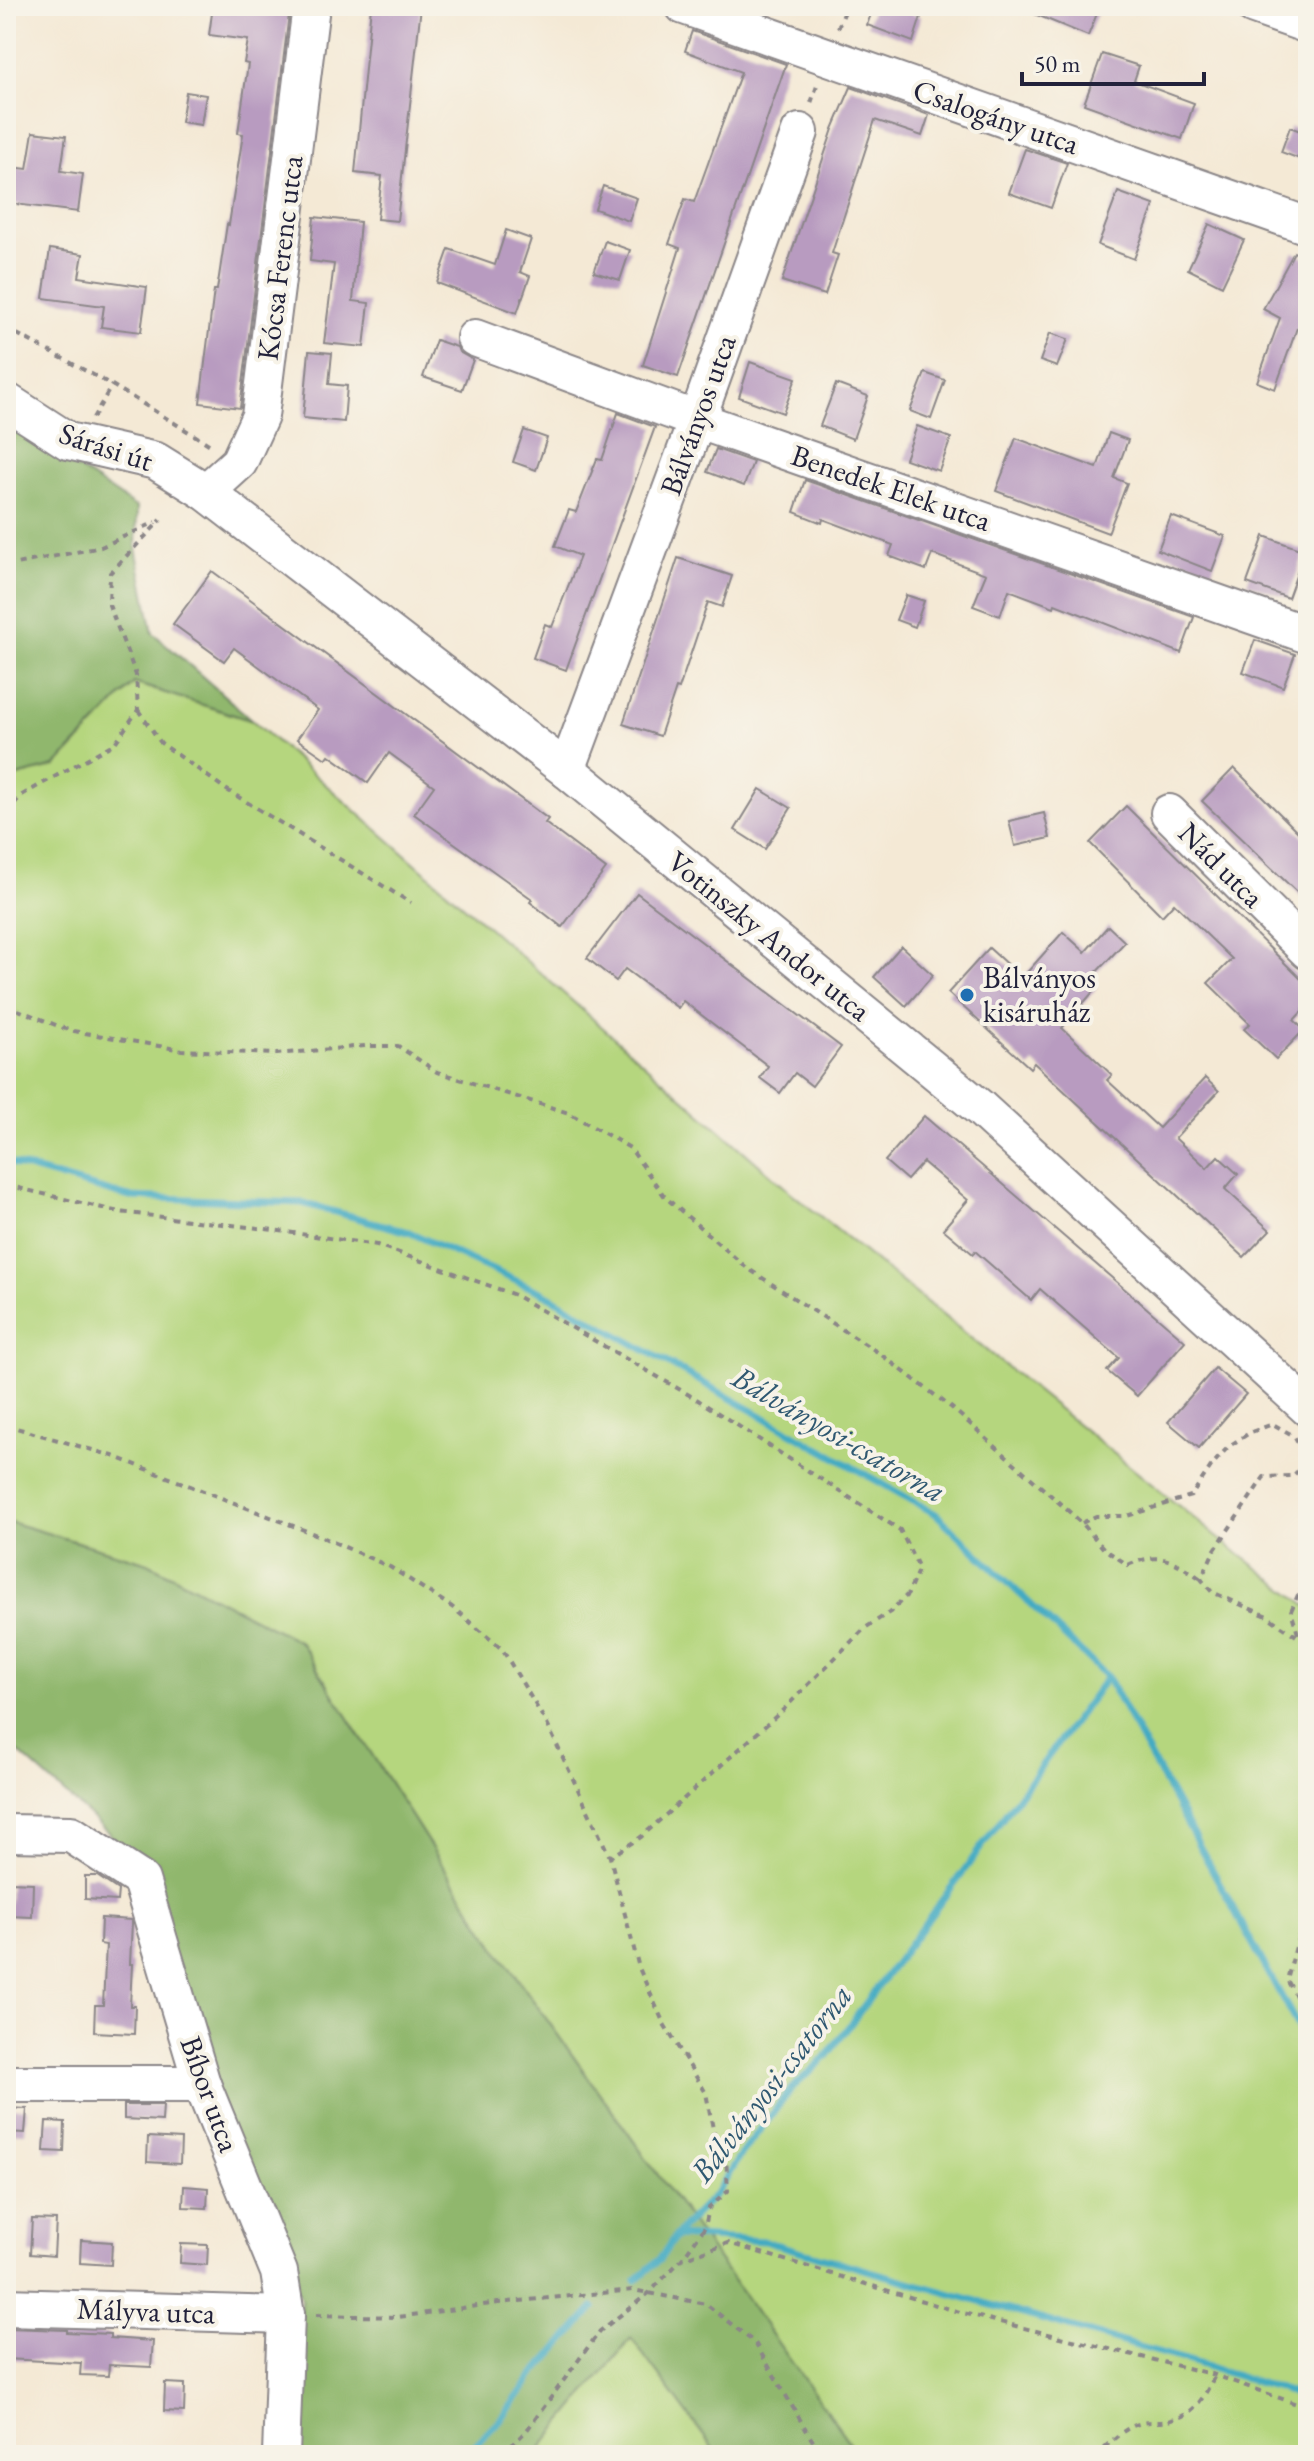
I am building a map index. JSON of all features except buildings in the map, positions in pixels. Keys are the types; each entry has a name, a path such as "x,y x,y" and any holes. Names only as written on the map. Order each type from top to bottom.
{"street":[{"name":"Kócsa Ferenc utca","path":"206,492 239,462 260,416 311,6"},
{"name":"Csalogány utca","path":"684,6 1308,226"},
{"path":"1254,6 1308,25"},
{"name":"Bálványos utca","path":"567,770 800,132"},
{"name":"Benedek Elek utca","path":"475,338 697,420 1308,635"},
{"name":"Sárási út","path":"6,401 68,441 156,461 206,492"},
{"name":"Votinszky Andor utca","path":"206,492 567,770 980,1108 1308,1408"},
{"name":"Nád utca","path":"1169,813 1308,951"},
{"name":"Bíbor utca","path":"6,1833 71,1834 141,1880 202,2084 279,2272 286,2315 281,2455"},
{"path":"6,2084 202,2084"},
{"name":"Mályva utca","path":"6,2307 286,2315"}],"path":[{"path":"800,132 828,58"},
{"path":"6,328 112,385 239,462"},
{"path":"6,566 101,547 161,520 110,573 109,605 136,675 138,710 161,743 227,790 411,903"},
{"path":"6,813 22,795 115,743 138,710"},
{"path":"6,1005 68,1030 182,1050 277,1054 398,1046 437,1072 569,1113 630,1148 665,1197 747,1268 879,1353 952,1408 1082,1523 1104,1549 1128,1565 1145,1557 1172,1559 1201,1579 1212,1592 1267,1616 1308,1644"},
{"path":"6,1185 119,1212 377,1245 515,1295 698,1400 900,1530 919,1568 908,1594 890,1612 865,1628 784,1709 641,1837 610,1857"},
{"path":"1082,1523 1096,1516 1127,1516 1191,1496 1229,1446 1251,1432 1273,1424 1294,1436 1308,1461 1293,1476 1264,1477 1214,1551 1201,1579"},
{"path":"6,1425 113,1456 322,1537 390,1567 452,1607 502,1649 547,1724 610,1857 639,1968 664,2024 706,2093 715,2139 726,2157 728,2191 709,2208 703,2229 682,2259 649,2293 600,2331 527,2430 502,2455"},
{"path":"1298,1636 1291,1611 1308,1572"},
{"path":"1308,1928 1299,1935 1287,1980 1308,2017"},
{"path":"682,2259 728,2243 963,2313 1215,2375 1308,2408"},
{"path":"286,2315 398,2317 498,2303 633,2290 706,2304 755,2343 821,2455"},
{"path":"1095,2455 1112,2439 1140,2423 1166,2422 1187,2415 1204,2398 1215,2375"}],"green space":[{"path":"6,420 137,508 136,548 153,633 253,721 134,683 55,766 6,779"},
{"path":"134,683 253,721 789,1191 1227,1545 1308,1606 1308,2455 858,2455 495,1947 300,1642 148,1563 6,1521 6,779 56,766"},
{"path":"6,1521 148,1563 300,1642 495,1947 858,2455 718,2455 631,2338 535,2455 286,2455 301,2299 109,1833 6,1741"},
{"path":"631,2338 718,2455 535,2455"}],"waterway":[{"name":"Bálványosi-csatorna","path":"6,1162 129,1197 302,1203 409,1232 545,1294 936,1514 1107,1677 1308,2045"},
{"name":"Bálványosi-csatorna","path":"636,2280 660,2259 675,2236 718,2191 741,2154 793,2087 826,2057 1107,1677"},
{"path":"675,2236 764,2241 1186,2360 1308,2398"},
{"name":"Bálványosi-csatorna","path":"465,2455 502,2418 532,2377 594,2308"}],"place":[{"name":"Bálványos kisáruház","path":"967,995"}]}
